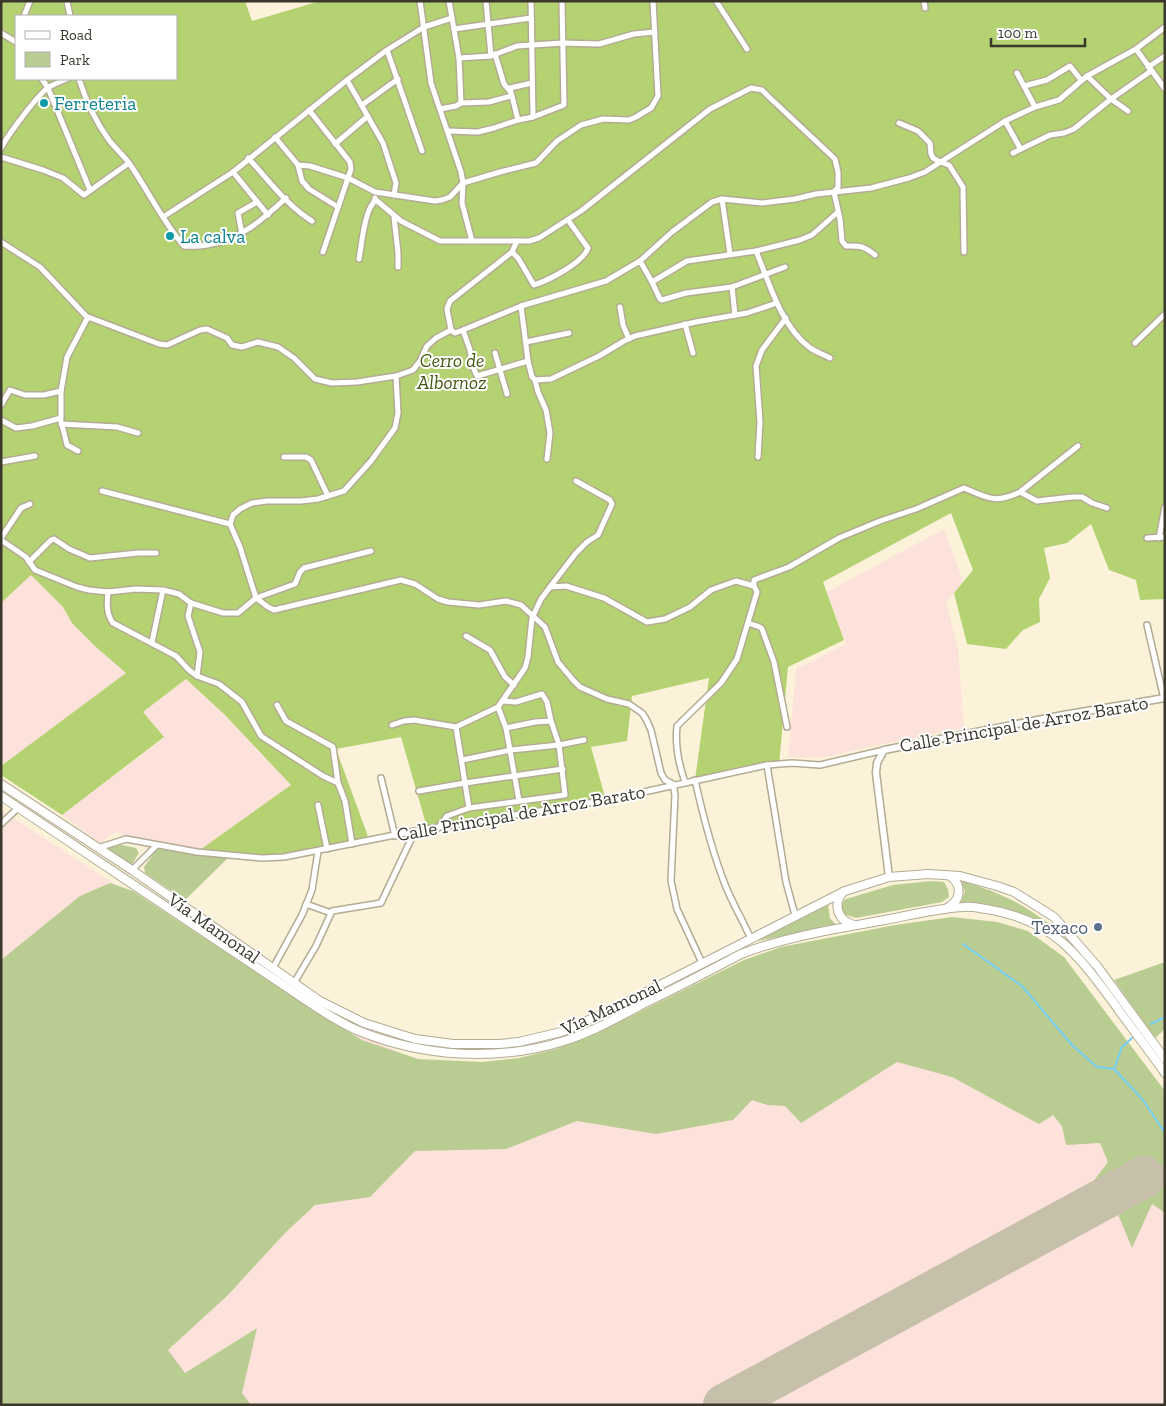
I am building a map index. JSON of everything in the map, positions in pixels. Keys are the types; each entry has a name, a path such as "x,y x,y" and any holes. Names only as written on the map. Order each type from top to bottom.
{"main road":[{"name":"Vía Mamonal","path":"1,784 132,870 294,983 339,1012 364,1023 415,1038 453,1044 499,1044 561,1032 585,1022 845,891 889,878 908,875 948,875 978,880 1014,892 1054,917 1097,966 1165,1059"},
{"name":"Vía Mamonal","path":"1,796 316,1008 359,1031 385,1040 436,1052 476,1055 519,1051 566,1040 613,1020 742,954 760,947 856,925 965,906 1018,916 1050,932 1086,966 1165,1073"},
{"path":"945,909 954,903 959,893 957,882 948,875"},
{"path":"845,891 838,899 839,914 846,922 856,925"}],"street":[{"path":"24,15 30,1"},
{"path":"67,1 70,15"},
{"path":"420,1 431,83 448,131 463,183 462,203 472,241"},
{"path":"449,1 459,58 461,102"},
{"path":"486,1 493,55 504,84 511,93"},
{"path":"531,1 533,117"},
{"path":"448,131 478,132 533,117 564,105 562,1"},
{"path":"298,165 310,166 348,178 375,192 435,201 450,197 463,183 536,163 557,141 581,125 603,119 629,120 651,108 656,102 658,96 653,1"},
{"path":"716,1 747,49"},
{"path":"924,1 925,8"},
{"path":"163,217 233,172 275,136 388,50 424,27 452,18"},
{"path":"454,29 531,18"},
{"path":"451,330 455,333 521,306 606,281 640,260 672,232 712,202 722,199 762,203 871,188 909,178 940,162 1005,121 1035,107 1059,100 1081,80 1136,49 1165,27"},
{"path":"1160,31 1165,37"},
{"path":"459,58 493,55 517,46 563,43 599,44 634,34 655,32"},
{"path":"1,33 15,39"},
{"path":"1136,49 1165,89"},
{"path":"388,50 422,151"},
{"path":"1013,152 1050,135 1074,129 1165,56"},
{"path":"1024,86 1047,80 1069,66 1081,80"},
{"path":"1017,73 1035,107"},
{"path":"1087,76 1128,111"},
{"path":"362,105 398,79"},
{"path":"43,80 48,88 90,190"},
{"path":"1,148 27,111 48,88 65,80"},
{"path":"79,80 88,107 108,139 129,163 184,246 190,247 223,242 242,234 268,215 286,198"},
{"path":"347,80 383,143 396,183 394,195"},
{"path":"518,120 510,88 532,83"},
{"path":"375,192 376,200 394,216 412,228 440,241 529,241 539,238 593,202 710,109 747,90 755,88 762,90 835,159 838,172 838,187 834,192 843,244 866,248 874,255"},
{"path":"440,109 456,106 461,102 489,102 511,93"},
{"path":"309,110 350,162 351,169 323,252"},
{"path":"335,144 368,116"},
{"path":"1005,121 1020,148"},
{"path":"899,123 918,131 928,140 932,156 940,162 949,165 963,186 964,252"},
{"path":"275,136 298,165 302,181 309,189 338,207"},
{"path":"1,157 27,164 63,178 83,194 129,163"},
{"path":"248,158 286,198 312,220"},
{"path":"233,172 268,215"},
{"path":"722,199 730,254"},
{"path":"358,259 370,208 376,200"},
{"path":"242,234 238,213 257,202"},
{"path":"652,282 687,262 800,240 812,235 838,212"},
{"path":"394,216 398,267"},
{"path":"512,252 518,258 534,285 569,268 588,251 588,248 568,220"},
{"path":"451,330 447,309 450,301 512,252 517,241"},
{"path":"1,242 40,267 87,317 159,344 167,345 200,330 207,329 227,338 232,345 242,347 258,342 278,347 294,358 315,379 332,383 357,382 396,376 413,370 420,361 427,346 436,338 451,330"},
{"path":"756,250 777,304 797,335 809,347 830,358"},
{"path":"640,260 662,300 686,293 732,287 785,267"},
{"path":"732,287 735,315"},
{"path":"536,380 551,379 629,339 685,324 747,313 777,304"},
{"path":"521,306 528,362 532,377 536,380 538,392 546,410 550,433 547,459"},
{"path":"620,307 621,317 629,339"},
{"path":"1135,343 1165,314"},
{"path":"78,451 67,446 61,421 61,391 68,358 87,317"},
{"path":"758,456 760,422 756,366 762,350 786,318"},
{"path":"685,324 693,353"},
{"path":"463,330 477,376 528,362"},
{"path":"526,342 569,333"},
{"path":"495,353 507,394"},
{"path":"396,376 398,413 395,428 371,461 344,491 301,501 257,502 240,509 233,515 230,524 240,547 256,598 268,608 274,610 401,580 415,584 438,599 448,602 480,605 492,602 513,602 521,605 544,627 558,662 580,687 612,701 629,704 642,713 646,719 651,730 661,773 665,780 673,784 676,795 671,866 673,895 677,909 702,963"},
{"path":"1,404 10,390 24,395 44,395 61,391"},
{"path":"1,420 16,428 61,421 117,427 138,433"},
{"path":"685,782 681,768 677,726 721,683 737,659 757,592 754,580 788,567 839,538 954,491 964,488 985,498 995,499 1011,496 1020,492 1078,446"},
{"path":"1,462 35,456"},
{"path":"284,457 306,457 312,460 328,496"},
{"path":"392,725 414,720 456,727 498,707 525,668 533,615 541,599 576,553 587,542 598,535 612,504 610,500 576,481"},
{"path":"102,491 230,524"},
{"path":"1020,492 1037,501 1082,497 1107,508"},
{"path":"30,504 21,508 1,539 26,557 35,570 77,587 90,590 108,592 136,589 163,590 179,594 191,603 222,613 238,613 256,598 296,584 300,572 304,568 371,551"},
{"path":"1147,538 1162,538 1165,507"},
{"path":"29,562 54,539 69,549 90,558 156,553"},
{"path":"550,587 566,586 604,598 646,622 664,619 690,607 711,590 731,583 736,582 754,586"},
{"path":"152,642 163,590"},
{"path":"108,592 109,618 113,623 176,656 197,676 219,684 242,702 264,738 323,776 338,783"},
{"path":"191,603 188,616 200,652 197,676"},
{"path":"748,623 760,627 762,630 774,662 787,727"},
{"path":"1147,625 1164,698"},
{"path":"466,636 490,650 505,677 514,685"},
{"path":"438,828 447,816 469,808 565,795 559,745 547,702 542,694 516,702 502,701"},
{"name":"Calle Principal de Arroz Barato","path":"98,848 126,839 197,852 262,858 284,857 415,832 606,800 766,764 820,765 884,750 1063,715 1164,698"},
{"path":"277,706 286,721 334,747 338,783 345,801 352,844"},
{"path":"498,707 506,728 511,750 518,801"},
{"path":"506,728 551,721"},
{"path":"456,727 469,808"},
{"path":"462,760 511,750 559,745 584,740"},
{"name":"Calle Principal de Arroz Barato","path":"884,750 877,763 876,773 889,878"},
{"path":"766,764 786,882 795,915"},
{"path":"418,791 563,769"},
{"path":"381,778 395,836"},
{"path":"694,780 708,835 726,888 751,938"},
{"path":"318,805 327,850"},
{"path":"1,824 19,807"},
{"path":"294,983 316,946 331,913 335,910 381,903 415,832"},
{"path":"132,870 156,846"},
{"path":"273,968 302,915 312,890 318,851"},
{"path":"306,904 331,913"}],"shaded area":[{"path":"944,529 963,581 946,602 958,648 964,728 821,758 788,757 796,669 846,644 827,592"},
{"path":"31,574 63,607 72,623 96,647 127,673 1,766 1,603"},
{"path":"186,679 225,715 291,785 197,852 156,846 115,832 101,843 62,815 164,738 143,712"},
{"path":"1,810 310,1011 422,1063 521,1063 613,1034 698,986 1165,1095 1165,1405 1,1405"}],"green space":[{"name":"Cerro de Albornoz","path":"1,1 245,1 252,21 320,1 1165,1 1165,599 1140,600 1136,580 1109,570 1091,524 1067,543 1044,548 1050,578 1039,599 1040,622 1023,630 1006,649 967,644 954,593 973,570 951,513 823,582 844,640 788,667 779,765 695,780 709,678 632,696 627,741 591,747 607,804 428,831 401,737 336,749 370,842 284,858 197,852 291,785 225,715 186,679 143,712 164,737 62,815 1,775 1,766 126,673 72,623 63,607 31,575 1,603"},
{"path":"122,845 136,848 139,853 131,866 104,848"},
{"path":"157,849 229,857 185,900 145,873 144,867"},
{"path":"931,881 944,882 948,889 949,897 942,902 856,918 842,912 841,907 846,899 893,885"},
{"path":"961,881 993,891 1013,900 1052,926 1082,954 1039,923 960,905 965,891"},
{"path":"110,883 133,891 313,1010 362,1040 418,1059 482,1062 519,1058 556,1049 617,1023 744,960 781,947 895,925 952,917 997,922 1028,931 1064,957 1165,1091 1165,1213 1152,1204 1132,1248 1115,1207 1095,1179 1108,1162 1100,1143 1066,1145 1062,1126 1053,1115 1039,1124 952,1077 897,1062 801,1123 785,1106 767,1105 752,1100 733,1120 656,1134 577,1121 506,1149 415,1151 370,1197 315,1205 284,1234 228,1295 168,1350 185,1373 257,1328 242,1393 251,1405 1,1405 1,960 80,896"},
{"path":"828,904 830,918 837,926 752,942"},
{"path":"1165,962 1165,1029 1155,1038 1114,980"}],"waterway":[{"path":"963,944 1022,986 1072,1045 1097,1067 1114,1069 1143,1100 1165,1133"},
{"path":"1151,1024 1165,1017"},
{"path":"1114,1069 1122,1047 1132,1038"}],"runway":[{"path":"724,1405 1144,1177"}],"place":[{"name":"Ferreteria","path":"44,103"},
{"name":"La calva","path":"170,236"},
{"name":"Texaco","path":"1098,927"}]}
